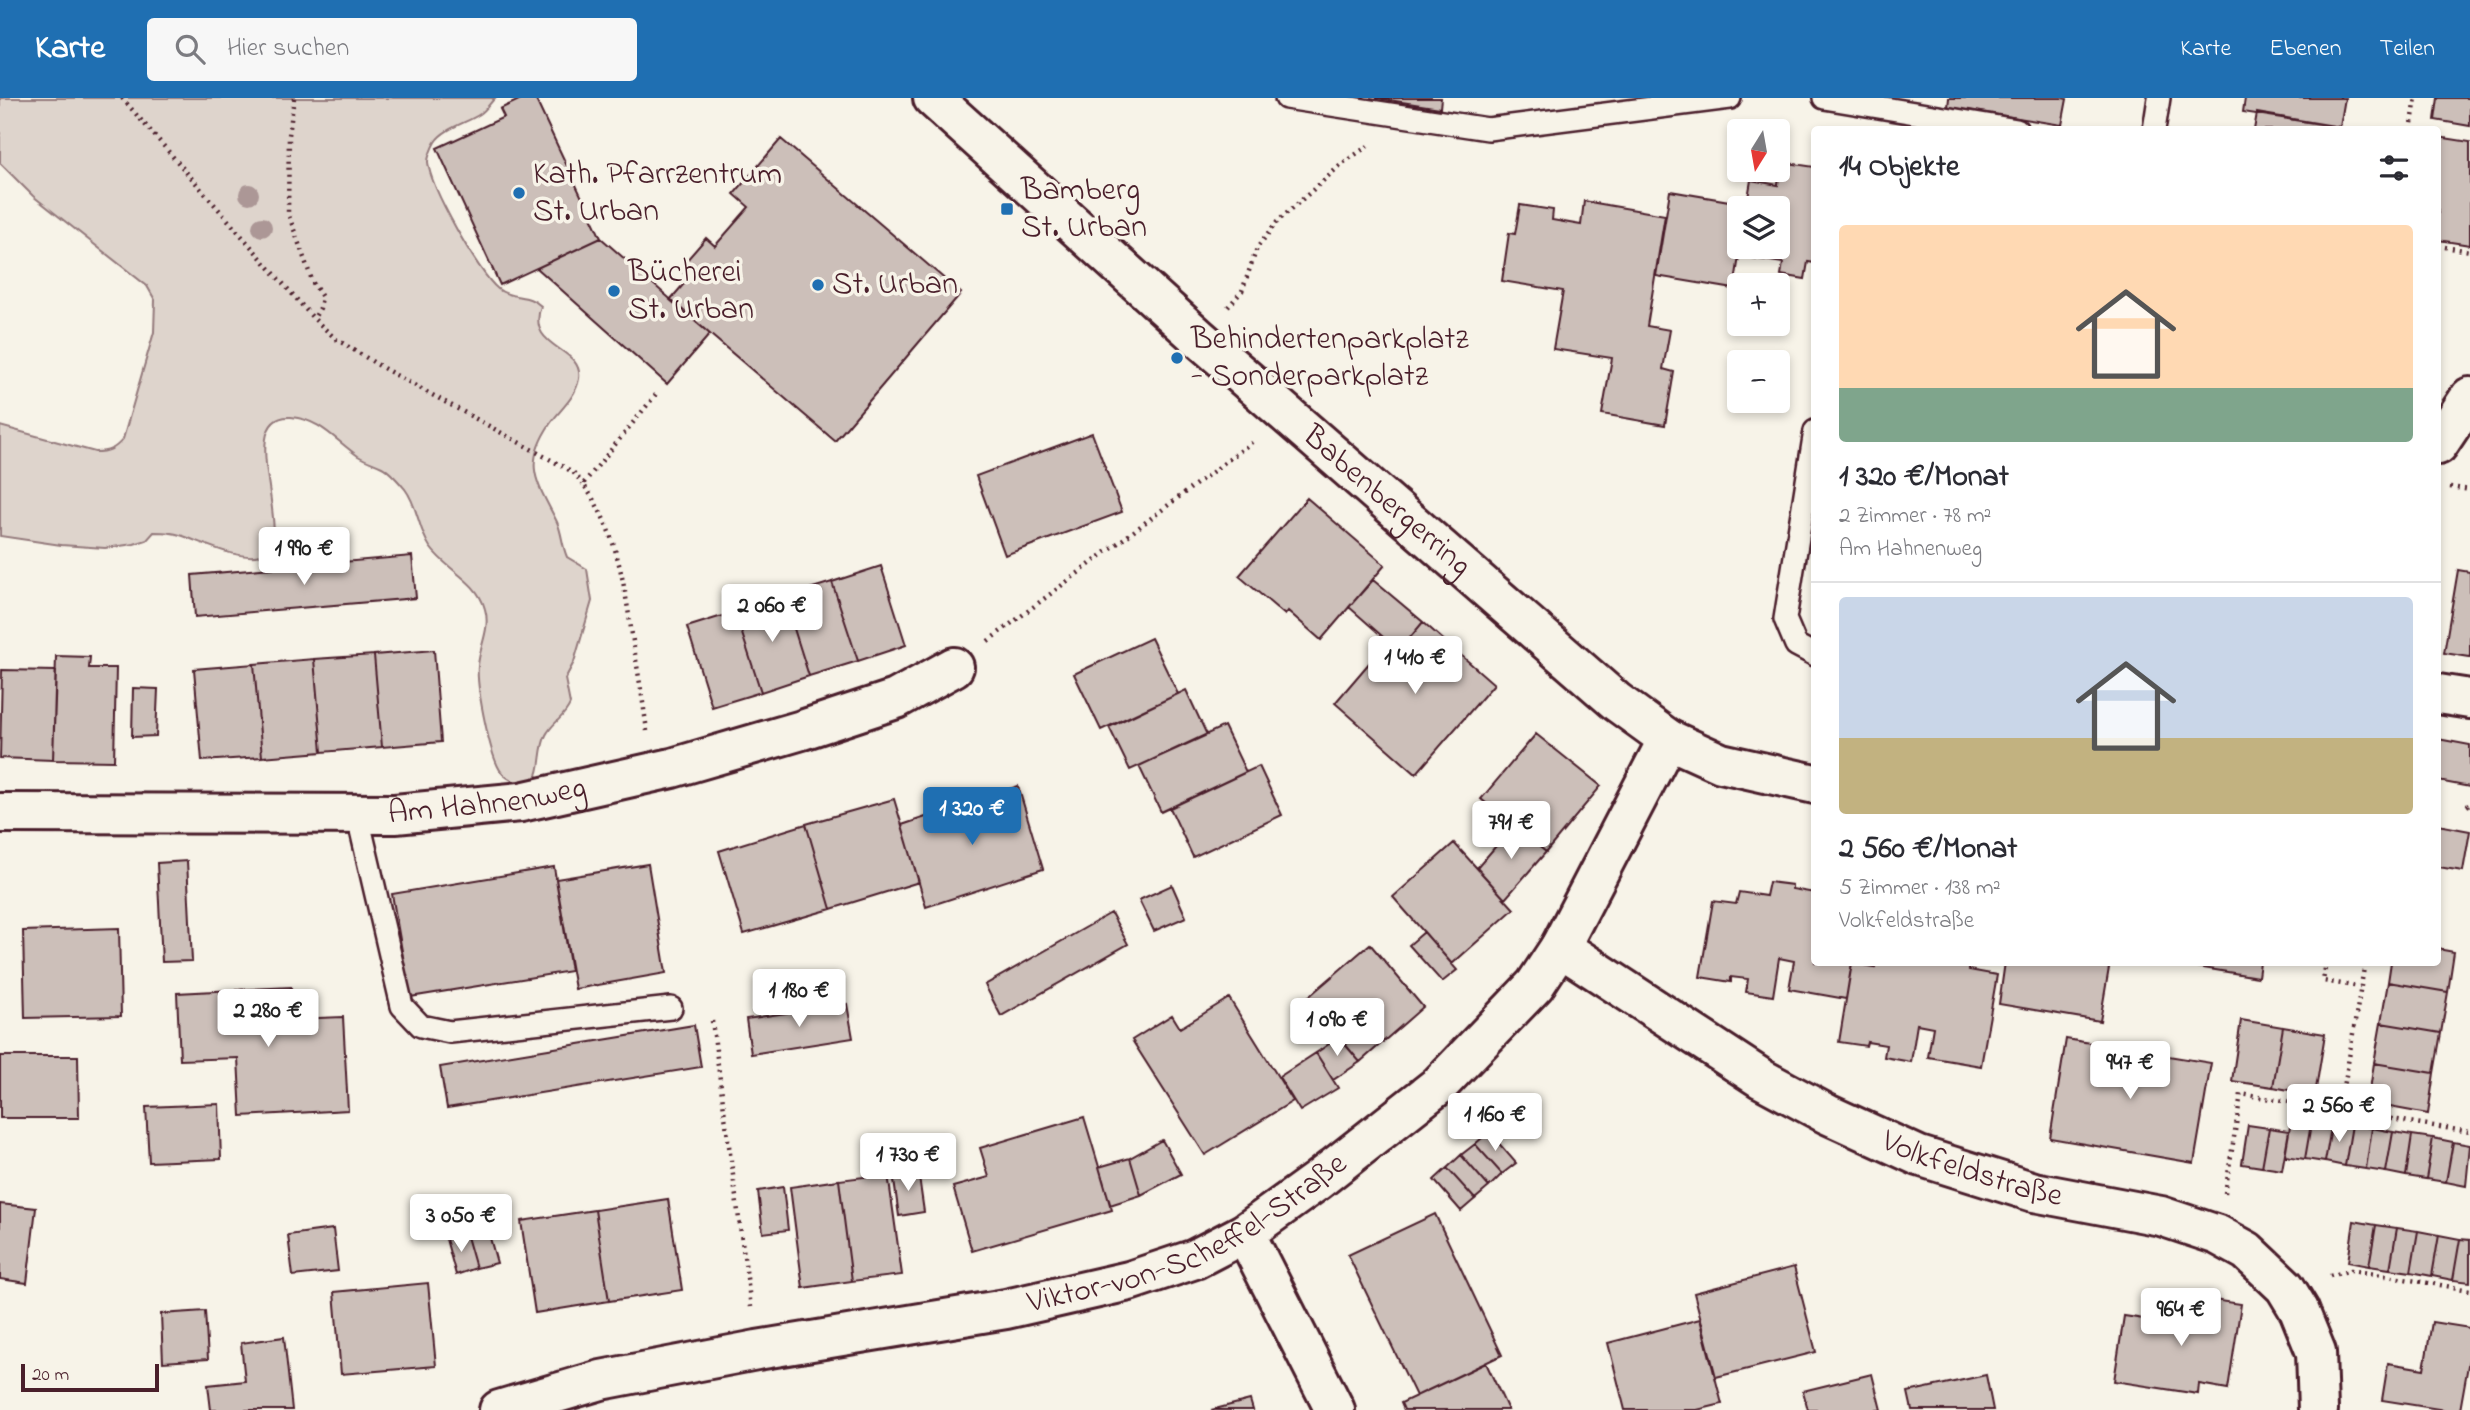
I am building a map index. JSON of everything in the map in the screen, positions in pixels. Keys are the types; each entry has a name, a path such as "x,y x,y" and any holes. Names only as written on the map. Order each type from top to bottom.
{"street":[{"name":"Babenbergerring","path":"933,98 1199,338 1617,702 1668,739 1721,763 1811,783"},
{"path":"2441,440 2470,397"},
{"name":"Am Hahnenweg","path":"0,813 395,814 521,802 653,772 802,730 896,699 954,667"},
{"path":"2441,694 2470,699"},
{"name":"Viktor-von-Scheffel-Straße","path":"499,1410 601,1380 757,1350 1006,1309 1129,1281 1195,1259 1245,1233 1317,1181 1439,1085 1527,993 1560,947 1668,739"},
{"name":"Volkfeldstraße","path":"1560,947 1762,1079 1827,1114 1919,1156 2034,1192 2161,1216 2218,1235 2247,1251 2285,1287 2299,1310 2316,1352 2318,1410"},
{"path":"1245,1233 1335,1410"}],"lane":[{"path":"1286,98 1488,129 1730,98"},
{"path":"1824,98 1993,126"},
{"path":"2155,126 2159,98"},
{"path":"1811,456 1785,619 1796,645 1811,653"},
{"path":"357,813 402,1006 421,1026 450,1032 671,1008"}],"path":[{"path":"122,98 313,318 336,339 573,472 583,484 596,502 615,547 623,577 653,772"},
{"path":"294,98 286,188 288,213 313,283 322,297 322,303 313,318"},
{"path":"2412,126 2416,98"},
{"path":"1242,291 1257,248 1277,222 1343,163 1413,117"},
{"path":"2441,246 2470,251"},
{"path":"583,484 657,392"},
{"path":"999,633 1226,461"},
{"path":"2325,966 2323,981 2360,987"},
{"path":"2340,1111 2364,966"},
{"path":"712,1021 757,1350"},
{"path":"2218,1235 2241,1094 2470,1132"},
{"path":"2285,1287 2351,1270 2470,1290"}],"shaded area":[{"path":"0,98 495,98 480,114 439,137 428,162 446,209 479,266 498,289 531,299 541,306 538,320 541,331 547,340 573,360 578,368 579,379 574,392 550,424 536,451 535,474 559,526 567,557 587,569 592,601 574,662 565,679 570,704 546,735 533,784 524,786 502,773 493,753 478,675 487,624 481,599 430,547 409,496 394,477 382,467 358,456 311,422 291,417 274,422 266,436 265,457 274,529 271,546 261,555 231,553 167,532 154,532 147,540 134,544 105,548 0,536 0,426 95,452 107,451 117,445 123,439 154,332 155,300 147,286 33,196 0,163"}],"building":[{"name":"Kath. Pfarrzentrum St. Urban","path":"523,98 535,98 601,238 500,285 437,148 504,117 500,109"},
{"path":"1376,98 1441,98 1440,108"},
{"path":"1949,98 2067,99 2062,125 1948,107"},
{"path":"2245,98 2345,98 2340,126 2243,112"},
{"path":"2438,98 2470,98 2470,126 2435,120"},
{"path":"2257,113 2334,126 2255,126"},
{"path":"2441,137 2470,142 2470,245 2441,240"},
{"name":"St. Urban","path":"781,139 961,293 835,441 670,300 689,278 679,269 706,238 715,246 749,207 734,194"},
{"path":"1790,163 1811,166 1811,262 1808,262 1805,279 1790,276 1790,273 1781,273 1783,263 1758,259 1790,259 1790,196 1748,196 1751,182 1778,185 1778,182 1790,182"},
{"path":"1670,191 1727,201 1727,259 1739,259 1736,273 1727,273 1727,288 1656,276"},
{"path":"1584,201 1665,215 1647,326 1670,330 1663,369 1674,372 1665,425 1602,414 1612,358 1553,349 1563,291 1502,281 1509,233 1515,234 1520,205 1553,210 1552,220 1581,225"},
{"path":"601,238 710,334 667,384 537,268"},
{"path":"1092,433 1122,512 1005,555 976,476"},
{"path":"1307,498 1385,565 1321,640 1288,611 1285,615 1239,576"},
{"path":"412,556 416,598 195,617 192,575"},
{"path":"881,566 906,645 858,661 832,582"},
{"path":"2458,570 2470,572 2470,657 2444,653"},
{"path":"1373,580 1423,622 1399,651 1349,607"},
{"path":"832,582 858,661 809,676 784,597"},
{"path":"784,597 809,676 761,692 735,612"},
{"path":"735,612 761,692 712,707 687,627"},
{"path":"1423,622 1494,684 1416,774 1335,703 1388,641 1399,651"},
{"path":"1151,638 1178,694 1101,730 1074,674"},
{"path":"434,650 441,742 382,747 374,655"},
{"path":"374,655 382,747 322,752 314,659"},
{"path":"56,656 90,657 89,668 116,668 114,761 53,760"},
{"path":"314,659 322,752 262,757 254,664"},
{"path":"254,664 262,757 202,761 194,669"},
{"path":"2,670 56,671 53,760 0,758"},
{"path":"133,688 158,689 156,736 132,737"},
{"path":"1186,690 1207,735 1130,770 1109,727"},
{"path":"1224,726 1246,772 1161,812 1139,766"},
{"path":"1536,734 1601,786 1546,852 1481,799"},
{"path":"2441,740 2470,745 2470,787 2441,782"},
{"path":"1259,766 1282,815 1193,857 1170,808"},
{"path":"1018,786 1043,869 926,907 902,825"},
{"path":"894,799 919,882 831,909 806,824"},
{"path":"806,824 831,909 744,934 719,851"},
{"path":"1514,825 1546,852 1505,899 1477,868"},
{"path":"2441,826 2470,831 2463,871 2441,867"},
{"path":"1454,843 1514,909 1452,964 1393,897"},
{"path":"187,861 192,961 162,962 157,863"},
{"path":"648,864 666,973 575,989 556,879"},
{"path":"554,867 571,971 410,997 392,894"},
{"path":"1769,882 1792,885 1792,889 1811,892 1811,966 1851,966 1846,999 1789,989 1794,961 1779,958 1773,996 1746,992 1748,979 1731,977 1731,982 1700,977 1713,901 1736,904 1739,892 1766,896"},
{"path":"1172,885 1186,917 1154,931 1139,900"},
{"path":"1111,913 1128,944 1001,1016 985,985"},
{"path":"119,928 121,1016 25,1018 23,931"},
{"path":"1424,932 1457,970 1442,982 1409,945"},
{"path":"1370,944 1423,1007 1360,1062 1306,999"},
{"path":"2441,950 2454,952 2448,992 2388,982 2390,966 2441,966"},
{"path":"1852,966 1970,966 1969,970 1997,975 1981,1066 1928,1057 1933,1027 1917,1024 1911,1062 1884,1057 1886,1045 1867,1042 1866,1046 1839,1042"},
{"path":"2004,966 2109,966 2100,1021 1999,1004"},
{"path":"2197,966 2259,966 2258,977"},
{"path":"2388,982 2448,992 2441,1033 2381,1023"},
{"path":"291,987 293,1019 343,1017 348,1110 241,1116 238,1058 180,1060 177,993"},
{"path":"1229,998 1293,1101 1205,1155 1132,1040 1172,1015 1180,1028"},
{"path":"847,1004 853,1038 751,1054 746,1019"},
{"path":"2241,1020 2283,1027 2273,1087 2232,1081"},
{"path":"2381,1023 2441,1033 2434,1073 2374,1063"},
{"path":"694,1025 701,1067 447,1108 440,1067"},
{"path":"2283,1027 2325,1034 2315,1095 2273,1087"},
{"path":"1339,1037 1360,1062 1333,1080 1316,1053"},
{"path":"2066,1039 2211,1063 2194,1163 2050,1138"},
{"path":"1316,1053 1338,1088 1300,1111 1279,1077"},
{"path":"0,1056 78,1056 79,1118 0,1118"},
{"path":"2374,1063 2434,1073 2428,1114 2368,1103"},
{"path":"219,1104 221,1159 149,1162 146,1107"},
{"path":"2292,1115 2312,1118 2305,1159 2285,1156"},
{"path":"1084,1117 1112,1210 972,1251 953,1187 989,1177 980,1148"},
{"path":"2312,1118 2332,1122 2325,1162 2305,1159"},
{"path":"2332,1122 2352,1125 2345,1166 2325,1162"},
{"path":"2248,1125 2269,1128 2262,1167 2242,1164"},
{"path":"2352,1125 2372,1128 2366,1169 2345,1166"},
{"path":"2269,1128 2289,1131 2282,1170 2262,1167"},
{"path":"2372,1128 2393,1132 2386,1172 2366,1169"},
{"path":"1489,1132 1516,1163 1502,1174 1475,1144"},
{"path":"2393,1132 2412,1135 2406,1176 2386,1172"},
{"path":"2412,1135 2433,1138 2426,1179 2406,1176"},
{"path":"2433,1138 2453,1142 2446,1182 2426,1179"},
{"path":"1162,1140 1181,1174 1141,1195 1130,1158"},
{"path":"2453,1142 2470,1145 2466,1186 2446,1182"},
{"path":"1475,1144 1502,1174 1489,1187 1461,1155"},
{"path":"1461,1155 1489,1187 1475,1199 1447,1168"},
{"path":"1130,1158 1141,1195 1110,1205 1099,1167"},
{"path":"1447,1168 1475,1199 1461,1211 1434,1180"},
{"path":"918,1170 924,1212 899,1216 893,1173"},
{"path":"888,1174 902,1275 852,1281 839,1180"},
{"path":"839,1180 852,1281 803,1288 790,1187"},
{"path":"783,1187 788,1230 763,1233 758,1191"},
{"path":"668,1199 682,1290 609,1301 595,1210"},
{"path":"0,1204 36,1208 27,1283 0,1279"},
{"path":"595,1210 609,1301 535,1313 521,1221"},
{"path":"1435,1214 1502,1355 1416,1396 1348,1255"},
{"path":"2354,1221 2376,1225 2369,1266 2348,1262"},
{"path":"2376,1225 2397,1228 2390,1269 2369,1266"},
{"path":"487,1227 497,1263 476,1268 466,1233"},
{"path":"2397,1228 2418,1231 2411,1272 2390,1269"},
{"path":"333,1229 338,1271 293,1276 288,1235"},
{"path":"2418,1231 2439,1235 2432,1276 2411,1272"},
{"path":"466,1233 476,1268 456,1275 446,1239"},
{"path":"2439,1235 2460,1239 2453,1280 2432,1276"},
{"path":"2460,1239 2470,1240 2470,1282 2453,1280"},
{"path":"1794,1267 1816,1352 1716,1377 1694,1293"},
{"path":"428,1283 436,1366 341,1374 334,1292"},
{"path":"2187,1296 2241,1304 2228,1389 2199,1384 2198,1394 2114,1381 2124,1316 2183,1325"},
{"path":"205,1311 208,1359 163,1362 161,1314"},
{"path":"1700,1319 1722,1404 1697,1410 1625,1410 1608,1343"},
{"path":"2432,1322 2470,1328 2470,1354 2460,1410 2382,1400 2388,1363 2424,1369"},
{"path":"284,1337 292,1410 211,1410 208,1385 245,1381 241,1343"},
{"path":"1486,1363 1508,1410 1404,1410 1401,1403"},
{"path":"1872,1374 1881,1410 1808,1410 1803,1391"},
{"path":"1986,1375 1993,1410 1912,1410 1908,1392"},
{"path":"1250,1400 1253,1410 1211,1410"}],"place":[{"name":"Kath. Pfarrzentrum St. Urban","path":"519,193"},
{"name":"Bamberg St. Urban","path":"1007,209"},
{"name":"St. Urban","path":"818,285"},
{"name":"Bücherei St. Urban","path":"614,291"},
{"name":"Behindertenparkplatz - Sonderparkplatz","path":"1177,358"}]}
